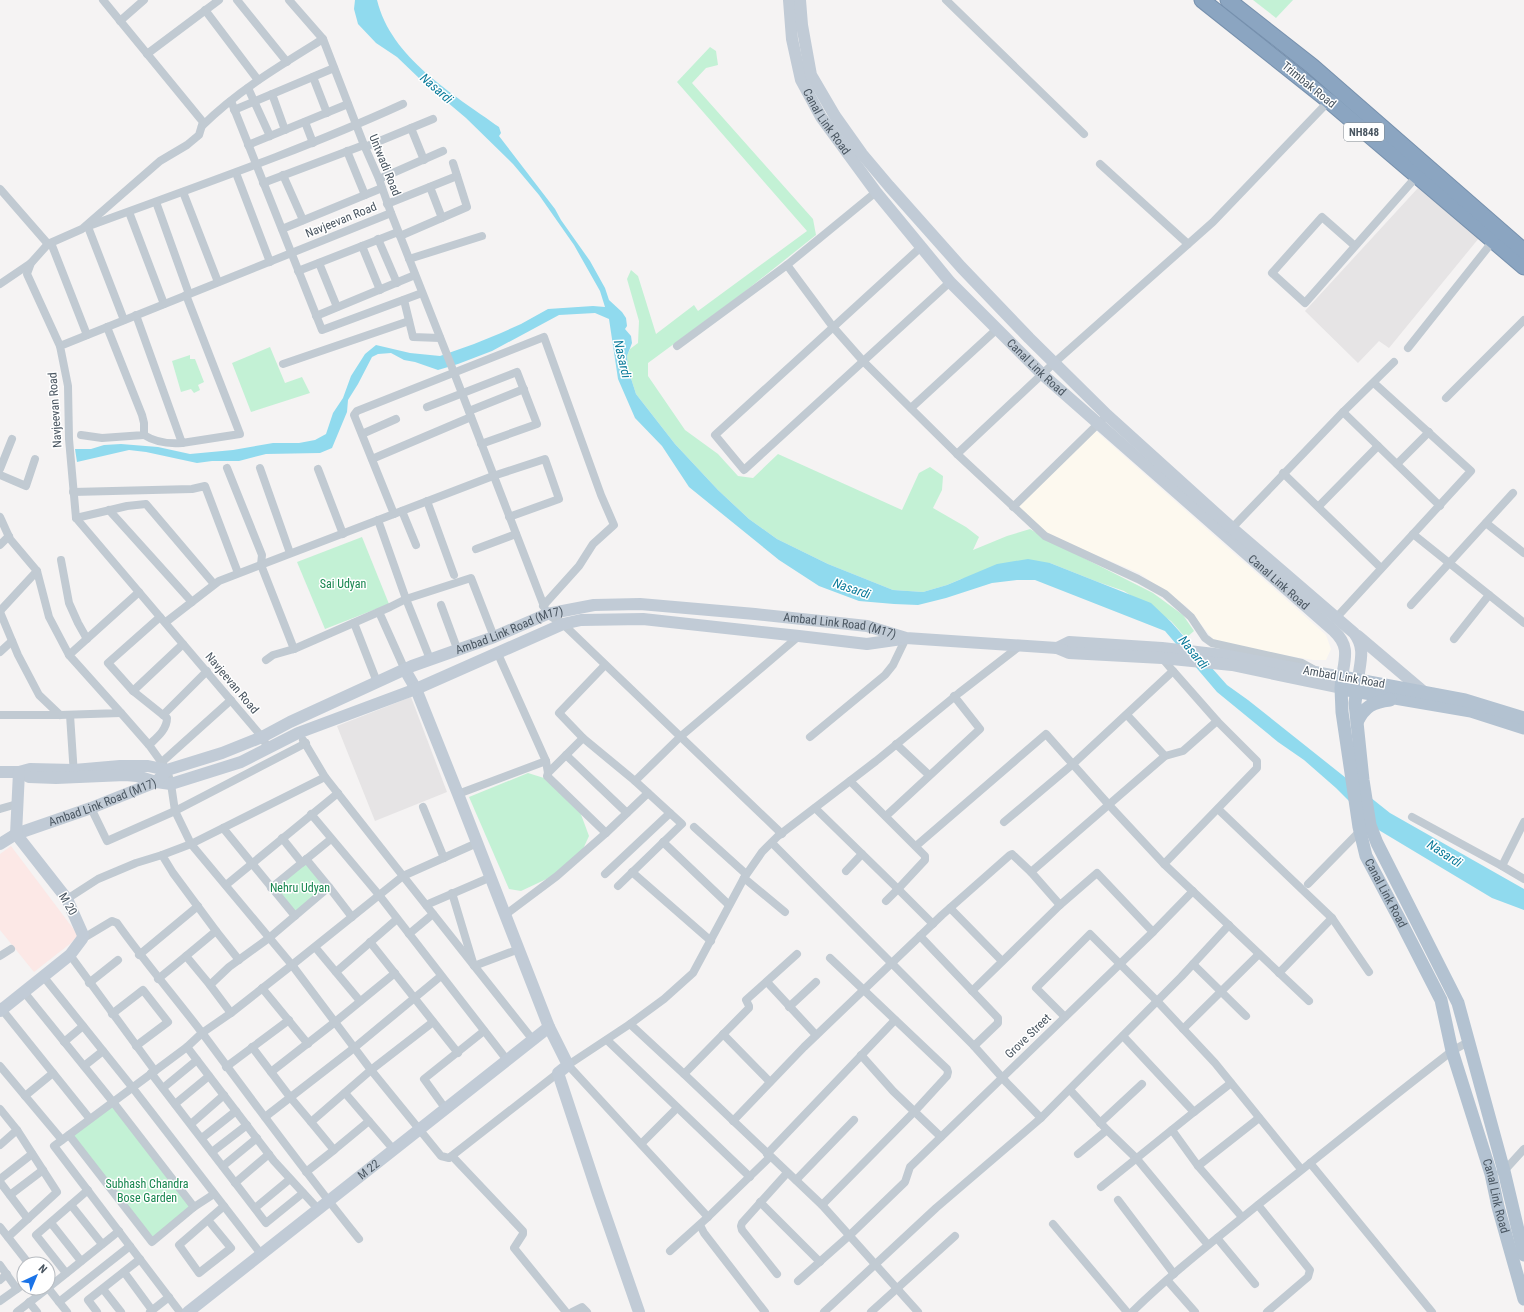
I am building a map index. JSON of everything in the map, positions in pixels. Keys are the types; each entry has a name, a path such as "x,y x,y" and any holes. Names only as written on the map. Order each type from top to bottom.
{"highway":[{"name":"Trimbak Road","path":"1202,0 1329,101 1524,267"},
{"name":"Trimbak Road","path":"1228,0 1279,34 1312,66 1524,251"}],"main road":[{"name":"Canal Link Road","path":"789,0 792,39 800,80 821,117 876,192 950,282 1042,374 1338,634 1343,642 1346,651 1341,682 1342,712 1357,779 1366,856 1441,1000 1452,1051 1491,1174 1498,1208 1524,1299"},
{"name":"Canal Link Road","path":"800,0 802,25 811,75 834,116 862,154 956,261 1028,338 1106,415 1232,528 1354,633 1361,644 1362,649 1355,703 1357,722 1357,779"},
{"name":"Ambad Link Road (M17)","path":"0,844 16,834 91,808 156,782 164,766 222,753 262,737 290,722 430,659 458,651 494,637 545,610 594,605 640,604 867,626 906,638 1057,648 1069,642 1168,659"},
{"path":"0,772 19,772 30,777 74,774 125,775 171,784 241,762 298,733 416,689 563,624 581,620 643,620 867,644 906,638"},
{"path":"1354,633 1424,692"},
{"name":"Ambad Link Road","path":"1168,659 1223,655 1292,664 1319,672 1341,682"},
{"name":"Ambad Link Road","path":"1168,659 1232,665 1341,682 1396,699 1471,711 1524,728"},
{"path":"405,670 416,689 478,843 549,1027 568,1065 558,1073 639,1312"},
{"name":"Ambad Link Road","path":"1357,686 1424,692 1478,703 1524,718"},
{"path":"1357,722 1364,710 1372,704 1396,699"},
{"path":"74,774 120,766 164,766"},
{"path":"16,834 19,772"},
{"name":"Canal Link Road","path":"1363,825 1377,843 1458,1004 1504,1171 1524,1255"},
{"name":"M 20","path":"16,834 67,899 83,931 82,939"},
{"path":"1,1009 70,955 82,939"},
{"name":"M 22","path":"188,1312 549,1027"}],"street":[{"path":"85,228 160,161 188,145 199,135 203,122 103,0"},
{"path":"120,21 144,0"},
{"path":"147,54 219,0"},
{"path":"237,0 286,62"},
{"name":"Untwadi Road","path":"289,0 323,40 454,371 545,610"},
{"path":"946,0 1084,134"},
{"path":"205,10 258,80"},
{"path":"202,126 217,111 258,80 323,40"},
{"path":"234,110 334,68"},
{"path":"313,77 327,113"},
{"path":"248,88 270,136"},
{"path":"272,94 285,130"},
{"path":"230,101 322,330 422,293"},
{"path":"957,454 1054,363 1213,222 1329,101"},
{"path":"248,145 348,104"},
{"path":"0,284 31,263 50,244 85,228 236,173 356,125 403,104"},
{"path":"263,183 433,119"},
{"path":"305,122 313,142"},
{"path":"412,128 424,160"},
{"path":"347,151 365,195"},
{"path":"379,179 443,152"},
{"path":"298,271 378,240 442,218 466,207 454,163"},
{"path":"1100,164 1188,244"},
{"path":"236,173 270,262"},
{"path":"283,176 303,220"},
{"path":"387,204 457,176"},
{"path":"1355,246 1322,217 1272,273 1305,303 1417,176"},
{"path":"430,187 442,218"},
{"path":"282,229 382,188"},
{"path":"0,189 50,244 87,335"},
{"path":"183,192 218,282"},
{"path":"677,346 787,265 876,192"},
{"path":"81,435 102,438 144,434 151,439 173,444 240,434 188,295 156,202"},
{"path":"129,212 164,304"},
{"name":"Navjeevan Road","path":"268,748 262,737 207,671 76,518 69,439 68,386 60,346 391,213"},
{"path":"85,228 124,320"},
{"path":"409,259 482,236"},
{"path":"378,240 396,283"},
{"path":"1408,348 1493,241"},
{"path":"362,246 380,290"},
{"path":"921,247 715,435 744,470 950,282"},
{"path":"31,263 27,274 60,346"},
{"path":"319,263 337,307"},
{"path":"787,265 833,327 863,361 957,454 1045,536 1138,579 1165,594 1191,618 1209,642 1292,664"},
{"path":"316,316 415,275"},
{"path":"404,300 413,337 440,338"},
{"path":"136,315 182,443"},
{"path":"1446,398 1524,320"},
{"path":"282,364 409,321"},
{"path":"107,327 142,416 144,423 144,434"},
{"path":"911,408 997,329"},
{"path":"416,545 372,459 354,415 357,411 454,371 544,338 601,495 614,525 593,544 579,566 545,610 563,624 782,834"},
{"path":"1232,528 1283,473 1394,362"},
{"path":"427,407 517,372 537,424 481,444"},
{"path":"1336,618 1471,471 1374,383"},
{"path":"372,459 524,389"},
{"path":"1343,412 1440,506"},
{"path":"1013,507 1106,415"},
{"path":"362,434 396,419"},
{"path":"1397,464 1429,432"},
{"path":"0,469 12,439"},
{"path":"1319,506 1378,446"},
{"path":"0,475 26,486 35,459"},
{"path":"149,745 164,730 167,722 166,718 133,691 108,664 163,620 192,602 214,584 238,573 493,476 545,459 559,498 509,517"},
{"path":"227,468 262,555 261,565 294,648"},
{"path":"260,468 290,553"},
{"path":"318,469 342,534"},
{"path":"1283,473 1319,506 1381,568"},
{"path":"74,492 192,489 205,486 238,573"},
{"path":"1411,605 1513,493"},
{"path":"426,502 454,575"},
{"path":"76,518 146,504 214,584"},
{"path":"110,510 192,602"},
{"path":"0,517 9,536 37,571 49,617 69,655 149,745 164,766 171,784 175,811 191,844 292,965 371,1070 441,1156 449,1158 452,1156 558,1073"},
{"path":"378,520 406,599 430,659"},
{"path":"1486,523 1524,553"},
{"path":"476,549 516,534"},
{"path":"1413,534 1524,623"},
{"path":"0,545 9,536"},
{"path":"61,560 69,603 87,639"},
{"path":"37,571 0,611 12,640 39,695 60,716"},
{"path":"266,660 273,655 294,648 354,623 406,599 471,578 494,637"},
{"path":"69,655 139,592"},
{"path":"1454,639 1489,595"},
{"path":"441,605 458,651"},
{"path":"379,612 405,670"},
{"path":"354,623 377,682"},
{"path":"635,781 680,737 799,636"},
{"path":"810,737 885,675 893,665 906,638"},
{"path":"0,652 12,640"},
{"path":"133,691 183,644"},
{"path":"708,1217 568,1065 607,1040 664,999 693,973 745,876 762,852 782,834 850,781 954,696 1021,645"},
{"path":"498,654 546,761 547,776 606,833"},
{"path":"1004,822 1073,764 1127,715 1168,659 1217,721 1257,760 1258,764 1257,768 1164,864"},
{"path":"605,665 559,713 583,738 635,781 682,824 618,886"},
{"path":"163,715 207,671"},
{"path":"886,816 980,728 954,696"},
{"path":"164,766 231,700"},
{"path":"0,715 60,716 121,713"},
{"path":"70,715 74,774"},
{"path":"1127,715 1165,756"},
{"path":"1031,872 1165,756 1183,751 1217,721"},
{"path":"298,733 306,743 325,777 533,1040"},
{"path":"916,846 1045,734 1048,734 1109,805 1164,864 1308,1001"},
{"path":"548,773 583,738"},
{"path":"91,808 107,841 175,811 306,743"},
{"path":"896,744 929,775"},
{"path":"566,755 627,813"},
{"path":"458,794 546,761"},
{"path":"67,899 98,879 136,863 191,844 325,777"},
{"path":"850,781 925,856 925,860 886,901"},
{"path":"226,885 338,793"},
{"path":"505,915 557,876 606,833 648,793"},
{"path":"0,809 17,804"},
{"path":"423,807 444,858"},
{"path":"815,808 933,924"},
{"path":"1218,809 1332,918 1368,972"},
{"path":"605,874 670,813"},
{"path":"311,814 379,895 507,1060"},
{"path":"1412,817 1524,879"},
{"path":"1502,866 1524,822"},
{"path":"1308,884 1363,825"},
{"path":"694,827 785,912"},
{"path":"223,828 295,916"},
{"path":"282,838 329,887 352,917"},
{"path":"272,888 331,839"},
{"path":"663,842 729,905"},
{"path":"180,1312 54,1146 187,1047 202,1033 231,1013 403,876 478,843"},
{"path":"772,843 974,1046 1002,1078 1041,1118"},
{"path":"846,871 862,854"},
{"path":"733,1121 816,1036 891,963 1010,855 1012,854 1031,872 1060,905"},
{"path":"162,855 173,873 239,960"},
{"path":"632,872 710,940"},
{"path":"972,991 1060,905 1097,873 1153,932"},
{"path":"426,904 491,877"},
{"path":"210,985 229,967 269,938 329,887"},
{"name":"Grove Street","path":"798,1281 850,1235 905,1182 910,1167 1153,932 1192,890"},
{"path":"452,893 474,966"},
{"path":"139,955 198,906"},
{"path":"950,908 1002,961"},
{"path":"408,934 433,914"},
{"path":"1279,973 1332,918"},
{"path":"336,972 397,919"},
{"path":"82,939 112,921 115,921 139,955 202,1033 328,1201 360,1239"},
{"path":"824,1312 936,1208 1041,1118 1123,1036 1229,925"},
{"path":"158,979 216,931"},
{"path":"1065,1017 1036,988 1090,934 1183,1029 1231,1083 1301,1169"},
{"path":"920,936 999,1020 998,1023 974,1046"},
{"path":"370,942 458,1053"},
{"path":"315,947 360,1001"},
{"path":"0,955 11,949"},
{"path":"474,966 519,949"},
{"path":"684,1074 749,1008 746,1000 797,954"},
{"path":"1183,1029 1259,954"},
{"path":"70,955 136,1046 163,1088 266,1223 303,1193"},
{"path":"186,956 231,1013"},
{"path":"822,1205 914,1112 947,1076 948,1072 947,1069 830,958"},
{"path":"89,983 118,960"},
{"path":"1192,964 1246,1016"},
{"path":"271,1072 308,1044 395,973"},
{"path":"43,976 132,1087 261,1254"},
{"path":"264,1117 354,1048 441,976"},
{"path":"767,982 816,1036"},
{"path":"790,1007 816,982"},
{"path":"262,988 308,1044"},
{"path":"112,1014 143,990 168,1022 136,1046"},
{"path":"24,992 113,1102 194,1207"},
{"path":"1,1009 90,1119"},
{"path":"226,1067 289,1020"},
{"path":"670,1251 750,1177 895,1020"},
{"path":"312,1122 371,1070 434,1022"},
{"path":"630,1024 787,1174 796,1180 822,1205 918,1312"},
{"path":"64,1042 83,1026"},
{"path":"445,1108 424,1079 484,1032"},
{"path":"723,1034 770,1082"},
{"path":"1123,1036 1194,1112"},
{"path":"607,1040 750,1177"},
{"path":"1132,1312 1166,1280 1301,1169 1452,1051 1468,1042"},
{"path":"187,1047 269,1154 318,1209"},
{"path":"252,1047 290,1097 334,1150"},
{"path":"84,1066 103,1051"},
{"path":"861,1056 941,1138"},
{"path":"163,1088 197,1060"},
{"path":"0,1066 25,1096 65,1138 152,1242 194,1207 214,1194"},
{"path":"25,1096 53,1073"},
{"path":"175,1104 209,1076"},
{"path":"1101,1186 1231,1083"},
{"path":"1100,1123 1142,1084"},
{"path":"1070,1090 1100,1123 1137,1159 1208,1245"},
{"path":"345,1093 394,1149"},
{"path":"191,1124 224,1095"},
{"path":"641,1144 677,1108"},
{"path":"0,1109 17,1130 57,1192 8,1237"},
{"path":"202,1138 236,1111"},
{"path":"1198,1166 1259,1118"},
{"path":"796,1180 854,1120"},
{"path":"306,1172 369,1121"},
{"path":"212,1152 247,1125"},
{"path":"0,1145 17,1130"},
{"path":"1078,1154 1107,1130"},
{"path":"1172,1130 1198,1166 1242,1217"},
{"path":"223,1166 257,1138"},
{"path":"1491,1174 1504,1171 1524,1149"},
{"path":"28,1219 0,1181 32,1154"},
{"path":"235,1183 269,1154"},
{"path":"452,1156 523,1231 523,1234 514,1248 566,1312"},
{"path":"1310,1163 1432,1312"},
{"path":"10,1195 43,1170"},
{"path":"777,1274 742,1230 741,1226 760,1202 787,1174"},
{"path":"255,1208 290,1179"},
{"path":"66,1273 36,1235 88,1190"},
{"path":"1118,1200 1174,1274"},
{"path":"760,1202 820,1262"},
{"path":"71,1205 102,1244"},
{"path":"1258,1205 1310,1270 1308,1277 1267,1312"},
{"path":"208,1220 231,1248 199,1273 179,1245 224,1206"},
{"path":"51,1223 81,1261"},
{"path":"700,1224 704,1233 765,1312"},
{"path":"1053,1224 1127,1312"},
{"path":"0,1227 23,1256"},
{"path":"56,1281 118,1231"},
{"path":"871,1312 955,1236"},
{"path":"1217,1238 1255,1284"},
{"path":"59,1302 130,1246"},
{"path":"97,1312 88,1300 140,1259"},
{"path":"0,1266 3,1277 16,1284"},
{"path":"124,1272 151,1311 169,1297"},
{"path":"1166,1280 1195,1312"},
{"path":"103,1289 120,1312"},
{"path":"0,1301 16,1290"},
{"path":"17,1312 37,1296"},
{"path":"54,1296 67,1312"},
{"path":"29,1302 37,1312"},
{"path":"572,1312 582,1307 587,1312"}],"shaded area":[{"path":"1418,188 1479,238 1389,348 1379,341 1358,363 1305,311"},
{"path":"1096,431 1326,635 1331,649 1326,660 1313,660 1217,644 1187,607 1139,573 1048,535 1016,507"},
{"path":"411,697 447,792 375,821 337,726"},
{"path":"11,846 78,935 71,943 34,972 0,930 0,854"}],"green space":[{"path":"1253,0 1293,0 1276,18"},
{"path":"710,47 716,51 718,65 706,68 692,83 813,219 816,235 743,293 648,363 648,376 685,430 718,454 738,476 753,478 778,454 902,510 919,473 930,467 943,476 942,490 933,508 966,527 979,537 973,550 1007,536 1030,529 1052,542 1153,593 1183,615 1194,631 1186,638 1171,621 1124,591 1050,563 961,579 923,592 893,590 828,564 777,539 749,519 718,490 675,444 636,394 628,369 627,356 630,349 638,343 639,321 627,279 631,270 638,276 656,334 694,305 698,311 807,231 677,82"},
{"path":"270,347 285,383 302,377 310,393 251,412 232,363"},
{"path":"190,355 190,359 195,359 204,382 198,385 200,390 194,393 191,389 181,392 172,361"},
{"name":"Sai Udyan","path":"362,537 389,604 325,629 297,562"},
{"path":"528,773 544,778 579,809 589,836 578,860 553,876 521,891 509,889 469,797"},
{"name":"Nehru Udyan","path":"305,863 325,887 294,913 274,889"},
{"name":"Subhash Chandra Bose Garden","path":"113,1102 194,1207 150,1240 69,1135"}],"water":[{"name":"Nasardi","path":"355,0 377,0 384,21 396,40 410,57 444,88 499,127 501,133 499,136 555,209 590,261 605,288 609,300 622,312 626,318 627,326 625,329 631,336 632,343 627,356 628,369 636,394 675,444 718,490 749,519 777,539 828,564 893,590 923,592 947,585 997,564 1028,559 1050,563 1151,603 1171,622 1227,685 1390,813 1524,889 1524,910 1492,898 1377,829 1336,788 1304,760 1278,742 1217,692 1165,631 1035,580 1017,580 992,583 946,598 918,605 859,601 819,586 779,560 689,487 662,446 635,418 618,379 609,319 595,313 559,315 492,351 438,370 404,360 391,353 378,354 372,357 348,400 347,412 332,448 320,453 266,454 239,461 212,461 197,463 146,452 129,450 77,462 75,449 91,449 104,445 121,444 158,447 190,454 233,450 273,443 299,443 315,440 326,434 333,413 343,398 351,376 365,354 376,345 410,353 440,356 501,333 548,309 593,306 605,307 600,291 574,245 539,195 513,164 466,118 421,80 397,57 376,43 358,24 354,9"}]}
